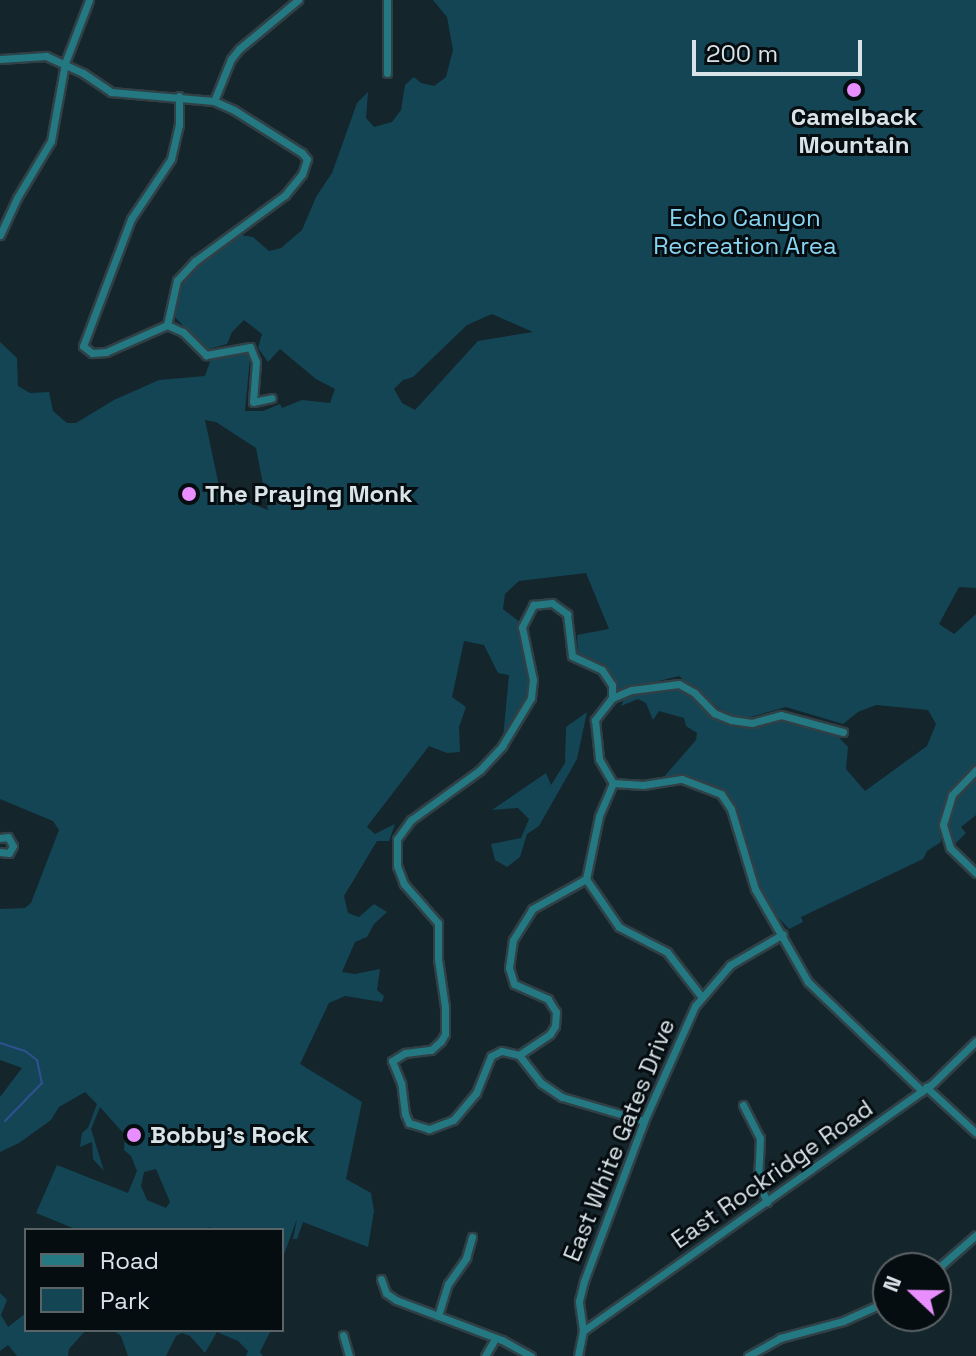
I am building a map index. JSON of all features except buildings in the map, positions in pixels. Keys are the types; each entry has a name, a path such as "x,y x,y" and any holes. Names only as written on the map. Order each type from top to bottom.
{"street":[{"path":"0,235 17,198 51,141 65,63 89,0"},
{"path":"214,101 231,59 298,0"},
{"path":"387,0 390,40 387,73"},
{"path":"0,59 46,56 65,63 111,92 214,101 287,141 307,159 302,174 285,195 195,261 177,280 167,325"},
{"path":"179,96 179,125 171,159 131,219 85,335 87,351 106,352 167,325 183,332 206,355 250,347 256,362 253,402 272,398"},
{"path":"612,698 612,685 602,670 572,656 567,614 552,603 533,605 522,627 533,680 531,698 502,746 480,770 411,820 397,839 397,866 404,884 438,923 445,1034 431,1050 405,1053 392,1061 401,1083 409,1123 429,1129 453,1120 476,1093 491,1056 507,1051 519,1055 541,1083 562,1097 644,1121"},
{"path":"613,783 602,766 595,732 596,716 612,698 639,689 679,684 695,693 714,713 731,720 752,723 781,715 843,732"},
{"path":"976,770 952,795 945,813 943,831 950,848 976,873"},
{"path":"613,783 643,785 682,779 721,794 731,809 755,889 817,993 976,1133"},
{"path":"613,783 599,816 586,879 619,927 667,952 701,996"},
{"path":"0,838 10,838 13,846 9,853 0,852"},
{"path":"519,1055 550,1034 555,1026 556,1012 548,999 514,984 509,968 513,940 532,909 586,879"},
{"name":"East White Gates Drive","path":"578,1356 583,1331 579,1301 584,1281 644,1121 701,996 730,965 783,934"},
{"name":"East Rockridge Road","path":"583,1331 924,1089 976,1041"},
{"path":"743,1105 760,1138 758,1181 767,1202"},
{"path":"952,1256 976,1235"},
{"path":"438,1316 448,1284 466,1258 472,1237 470,1260 445,1296"},
{"path":"381,1279 390,1297 531,1356"},
{"path":"748,1356 780,1338 843,1321 872,1308"},
{"path":"343,1335 349,1356"},
{"path":"485,1356 495,1339"}],"green space":[{"name":"Echo Canyon Recreation Area","path":"433,0 976,0 976,588 959,587 939,624 954,634 976,614 976,767 947,798 940,824 941,842 927,851 923,859 801,917 803,922 789,929 763,901 738,833 731,801 724,790 688,777 663,778 696,740 697,733 686,726 684,718 659,711 653,720 646,703 638,699 621,706 624,699 632,692 675,686 691,693 727,721 755,728 774,719 831,729 848,747 846,769 865,791 927,746 936,724 928,710 876,705 858,712 843,724 786,707 747,718 730,717 679,676 618,691 609,671 578,655 577,635 609,629 586,573 519,581 505,594 503,609 521,623 531,688 503,738 509,675 498,673 484,645 464,641 452,697 466,707 459,727 460,752 447,753 429,746 367,827 375,834 395,824 389,841 377,841 344,896 348,913 359,917 374,904 387,912 374,924 367,937 355,942 342,972 355,974 380,969 377,990 384,996 382,1002 345,996 329,1003 300,1064 362,1102 346,1179 371,1193 374,1211 368,1247 303,1222 297,1239 293,1239 297,1219 284,1254 284,1228 73,1228 36,1213 57,1165 128,1193 137,1171 131,1156 124,1150 125,1135 100,1107 91,1129 104,1171 93,1159 92,1142 80,1147 82,1133 88,1128 97,1104 85,1092 59,1107 51,1120 19,1143 0,1152 0,1097 22,1068 0,1060 0,909 25,908 31,903 59,830 53,821 0,799 0,342 17,358 18,386 30,393 49,392 53,411 67,423 76,423 114,400 159,380 205,376 211,359 246,351 250,358 245,411 263,411 280,404 282,408 302,400 330,403 335,389 316,379 280,349 268,362 258,348 262,334 244,320 232,332 227,344 205,350 175,317 178,296 187,274 241,235 253,237 269,251 281,248 302,230 316,197 332,173 357,103 368,92 366,118 374,127 392,122 401,110 405,85 414,77 421,83 434,86 446,77 453,50 447,17","holes":["492,314 533,332 478,341 415,410 402,403 394,389 403,380 413,377 467,325","205,420 216,422 256,448 268,510 226,494 219,486","156,1169 170,1202 166,1208 147,1200 141,1186 144,1172"]},
{"path":"587,712 577,759 539,826 527,834 520,857 507,867 495,860 491,844 521,838 529,819 518,808 492,810 546,773 551,785 565,763 566,727"},
{"path":"976,774 976,815 961,827 966,833 952,847 947,819 954,797"},
{"path":"0,1293 7,1300 1,1315 8,1327 24,1315 24,1332 84,1332 69,1349 68,1356 17,1356 8,1345 0,1351"},
{"path":"116,1332 217,1332 205,1353 190,1336 182,1333 176,1336 166,1356 128,1356 121,1336"},
{"path":"217,1332 270,1332 260,1352 263,1356 246,1356 248,1351 238,1341"}],"waterway":[{"path":"0,1043 25,1051 37,1060 42,1083 5,1121"}],"place":[{"name":"Camelback Mountain","path":"854,90"},
{"name":"The Praying Monk","path":"189,494"},
{"name":"Bobby's Rock","path":"134,1135"}]}
